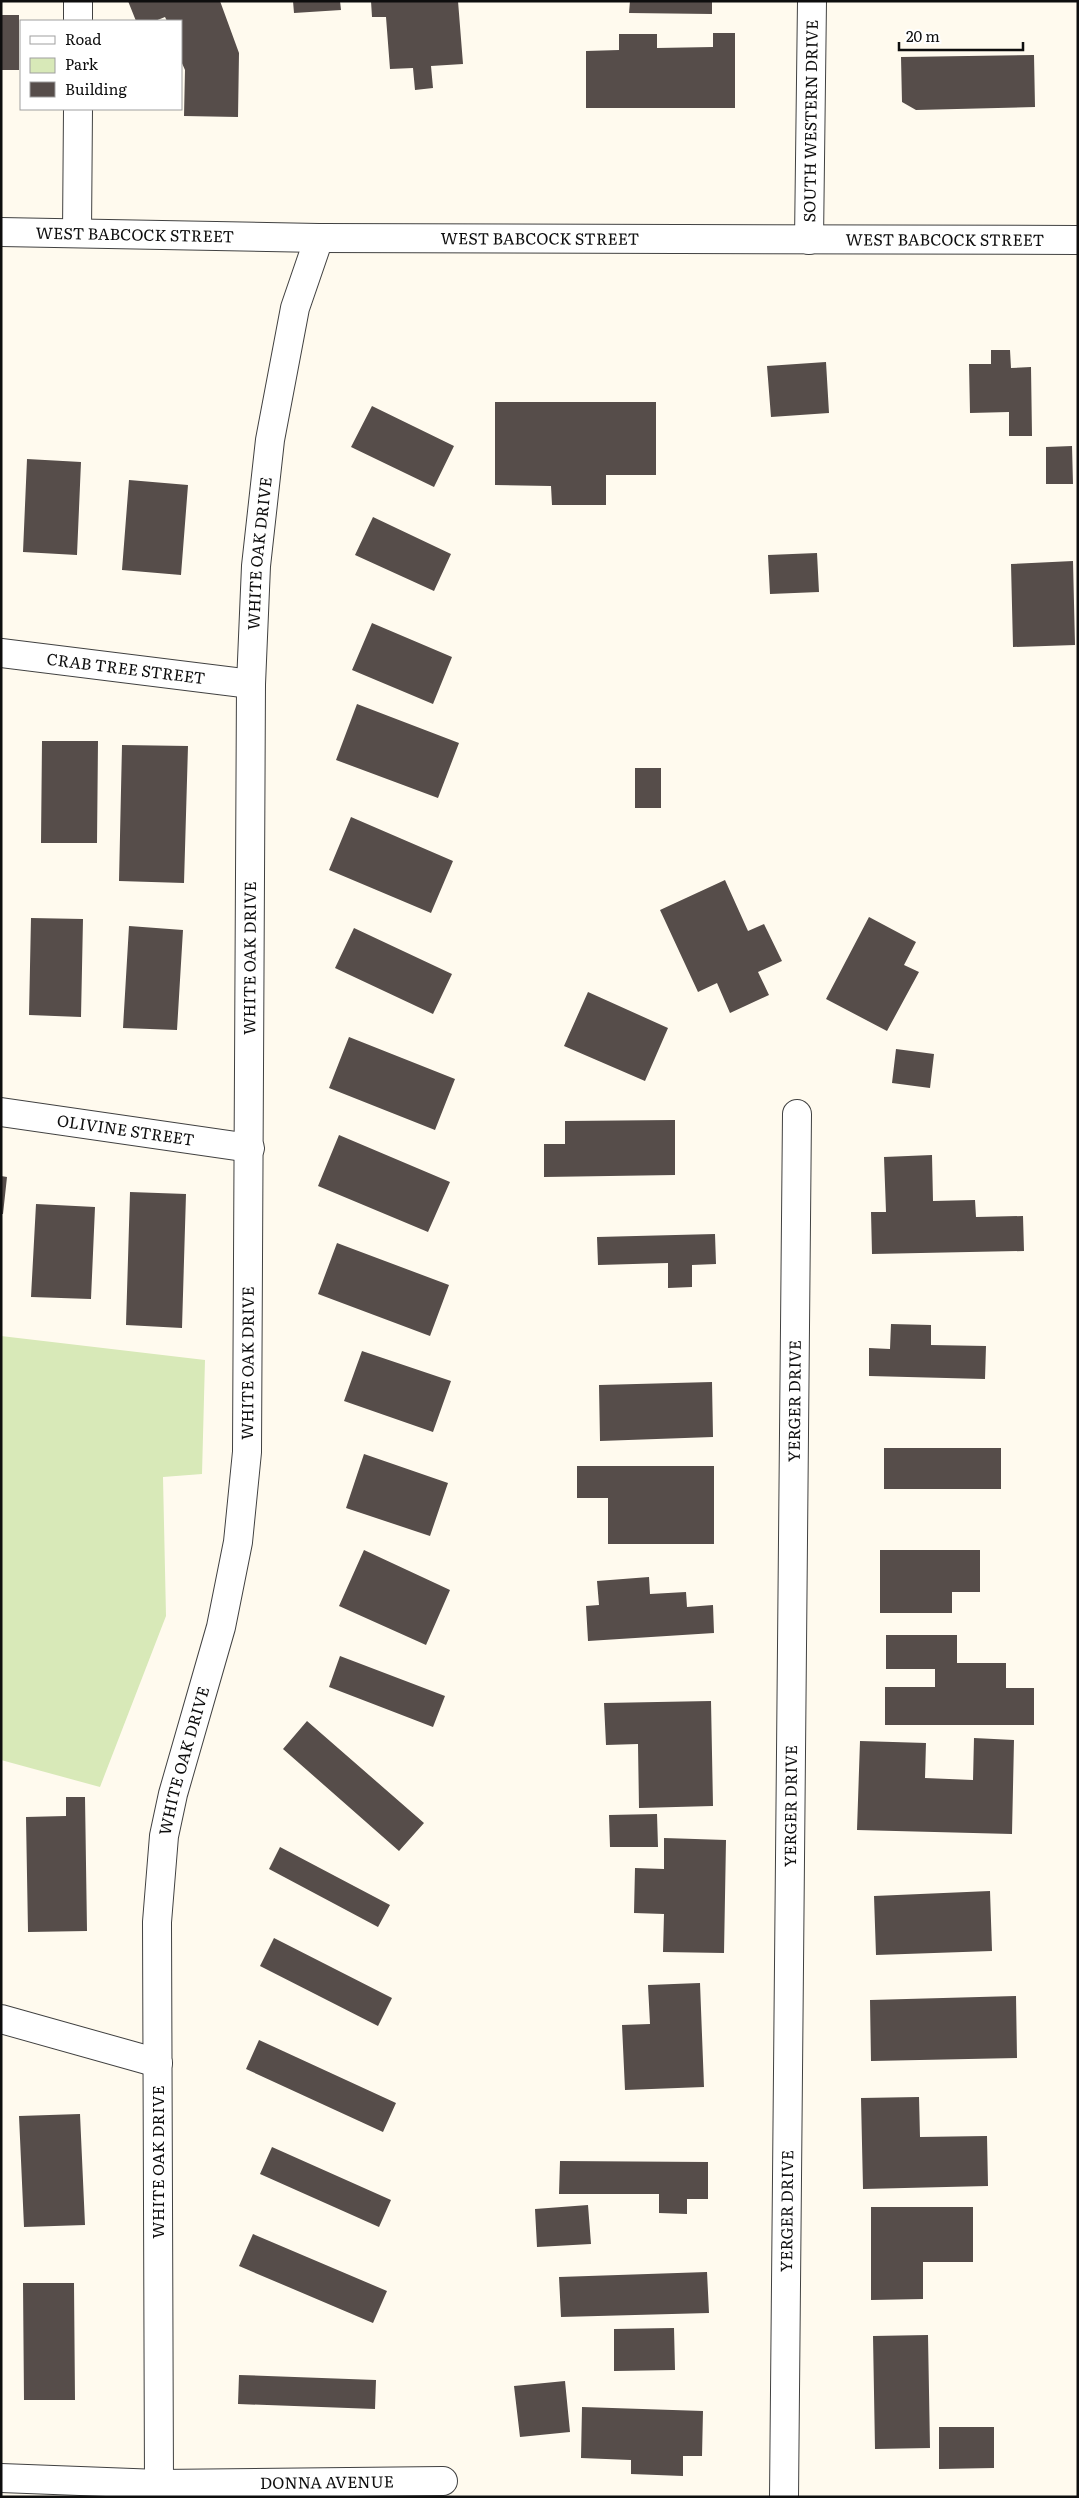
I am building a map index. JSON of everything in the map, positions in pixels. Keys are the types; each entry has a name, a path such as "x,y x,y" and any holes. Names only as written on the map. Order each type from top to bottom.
{"street":[{"path":"78,1 78,20"},
{"name":"SOUTH WESTERN DRIVE","path":"809,240 812,1"},
{"path":"77,232 78,110"},
{"name":"WEST BABCOCK STREET","path":"1,232 318,238 1078,240"},
{"name":"WHITE OAK DRIVE","path":"159,2484 157,1922 164,1836 173,1794 221,1628 238,1542 246,1461 250,1148 251,684 256,566 270,440 295,308 318,238"},
{"name":"CRAB TREE STREET","path":"1,653 251,684"},
{"name":"OLIVINE STREET","path":"1,1112 250,1148"},
{"name":"YERGER DRIVE","path":"784,2497 797,1114"},
{"path":"1,2019 158,2062"},
{"name":"DONNA AVENUE","path":"1,2478 159,2484 443,2481"}],"green space":[{"path":"1,1336 205,1360 202,1474 163,1477 166,1616 100,1787 1,1760"}],"building":[{"path":"128,1 220,1 239,53 238,117 184,116 185,70 182,63 182,20 166,20 165,17 158,20 136,20"},
{"path":"293,1 340,1 341,10 294,13"},
{"path":"371,1 458,1 463,64 431,66 433,88 415,90 413,68 390,69 386,17 372,17"},
{"path":"630,1 712,1 712,14 629,13"},
{"path":"1,15 19,15 19,70 1,70"},
{"path":"713,33 735,33 735,108 586,108 586,51 619,50 619,34 657,34 657,48 713,47"},
{"path":"1034,55 1035,107 916,110 902,102 901,57"},
{"path":"991,350 1010,350 1011,368 1031,367 1032,436 1009,436 1009,412 970,413 969,364 991,364"},
{"path":"826,362 829,413 771,417 767,366"},
{"path":"495,402 656,402 656,475 606,475 606,505 552,505 551,486 495,485"},
{"path":"372,406 454,446 434,487 351,447"},
{"path":"1072,446 1073,484 1046,484 1046,447"},
{"path":"27,459 81,462 77,555 23,552"},
{"path":"129,480 188,485 181,575 122,570"},
{"path":"373,517 451,554 434,591 355,555"},
{"path":"817,553 819,592 770,594 768,555"},
{"path":"1073,561 1075,645 1013,647 1011,564"},
{"path":"372,623 452,657 433,704 352,670"},
{"path":"357,704 459,743 438,798 336,760"},
{"path":"42,741 98,741 97,843 41,843"},
{"path":"122,745 188,746 184,883 119,881"},
{"path":"635,768 661,768 661,808 635,808"},
{"path":"351,817 453,861 431,913 329,870"},
{"path":"725,880 748,931 764,924 782,961 758,972 769,995 730,1013 717,983 698,992 660,910"},
{"path":"869,917 916,942 904,965 919,972 887,1031 826,999"},
{"path":"31,918 83,919 81,1017 29,1015"},
{"path":"129,926 183,930 177,1030 123,1028"},
{"path":"354,928 452,974 433,1014 335,968"},
{"path":"588,992 668,1028 645,1081 564,1046"},
{"path":"349,1037 455,1079 435,1130 329,1088"},
{"path":"896,1049 934,1054 930,1088 892,1083"},
{"path":"675,1120 675,1175 544,1177 544,1144 565,1144 565,1121"},
{"path":"339,1135 450,1182 428,1232 318,1186"},
{"path":"932,1155 933,1201 975,1200 976,1217 1023,1216 1024,1251 872,1254 871,1212 886,1212 884,1157"},
{"path":"1,1176 7,1177 3,1214 1,1214"},
{"path":"130,1192 186,1194 182,1328 126,1325"},
{"path":"36,1204 95,1207 91,1299 31,1297"},
{"path":"715,1234 716,1264 692,1265 692,1287 668,1288 668,1263 598,1265 597,1237"},
{"path":"337,1243 449,1285 430,1336 318,1294"},
{"path":"891,1324 931,1325 931,1345 986,1346 985,1379 869,1376 869,1348 890,1349"},
{"path":"362,1351 451,1381 433,1432 344,1401"},
{"path":"712,1382 713,1437 600,1441 599,1385"},
{"path":"884,1448 1001,1448 1001,1489 884,1489"},
{"path":"364,1454 448,1483 430,1536 346,1508"},
{"path":"577,1466 714,1466 714,1544 608,1544 608,1498 577,1498"},
{"path":"364,1550 450,1590 426,1645 339,1606"},
{"path":"880,1550 980,1550 980,1592 952,1592 952,1613 880,1613"},
{"path":"649,1577 650,1594 686,1592 687,1607 713,1605 714,1633 588,1641 586,1606 599,1605 597,1581"},
{"path":"886,1635 957,1635 957,1663 1006,1663 1006,1688 1034,1688 1034,1725 885,1725 885,1687 935,1687 935,1669 886,1669"},
{"path":"340,1656 445,1696 433,1727 329,1687"},
{"path":"711,1701 713,1806 639,1808 638,1744 606,1745 604,1703"},
{"path":"307,1721 424,1823 399,1851 283,1749"},
{"path":"974,1738 1014,1740 1012,1834 857,1830 860,1741 926,1743 925,1778 973,1780"},
{"path":"66,1797 85,1797 87,1931 28,1932 26,1817 66,1816"},
{"path":"657,1814 658,1847 610,1847 609,1815"},
{"path":"664,1838 726,1840 724,1953 663,1952 664,1914 634,1913 635,1868 664,1869"},
{"path":"280,1847 390,1905 378,1927 269,1869"},
{"path":"990,1891 992,1951 876,1955 874,1896"},
{"path":"274,1938 392,1998 378,2026 260,1966"},
{"path":"700,1983 704,2087 625,2090 622,2025 650,2024 648,1985"},
{"path":"1016,1996 1017,2058 871,2061 870,2000"},
{"path":"259,2040 396,2103 383,2132 246,2069"},
{"path":"919,2097 920,2137 987,2136 988,2186 863,2189 861,2098"},
{"path":"80,2114 85,2225 24,2227 19,2116"},
{"path":"272,2147 391,2200 379,2227 260,2174"},
{"path":"560,2161 708,2162 708,2199 687,2199 687,2214 659,2213 659,2194 559,2194"},
{"path":"588,2205 591,2244 537,2247 535,2209"},
{"path":"871,2207 973,2207 973,2262 923,2262 923,2299 871,2300"},
{"path":"253,2234 387,2291 373,2323 239,2266"},
{"path":"707,2272 709,2313 561,2317 559,2277"},
{"path":"23,2283 74,2283 75,2400 24,2400"},
{"path":"674,2328 675,2370 614,2371 614,2329"},
{"path":"928,2335 930,2448 875,2449 873,2336"},
{"path":"239,2375 376,2380 375,2409 238,2404"},
{"path":"565,2381 570,2432 520,2437 514,2386"},
{"path":"582,2407 703,2411 702,2456 683,2456 683,2476 631,2474 631,2460 581,2458"},
{"path":"939,2427 994,2427 994,2468 939,2469"}]}
